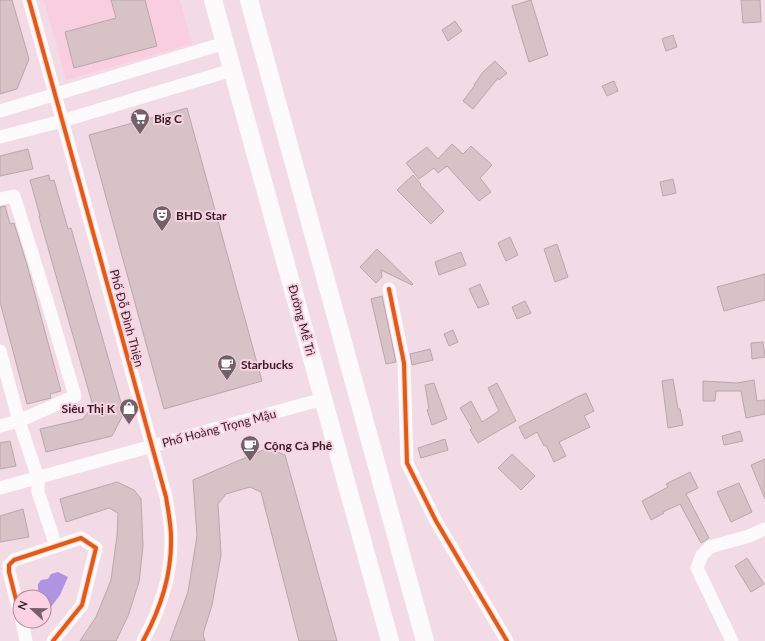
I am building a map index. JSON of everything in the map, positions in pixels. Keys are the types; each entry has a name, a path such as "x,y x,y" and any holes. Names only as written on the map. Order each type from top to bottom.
{"main road":[{"name":"Đường Mễ Trì","path":"213,0 390,641"},
{"path":"250,0 425,641"}],"street":[{"name":"Phố Đỗ Đình Thiện","path":"29,0 166,497 171,537 170,555 163,592 156,613 143,641"},
{"path":"0,111 225,43"},
{"path":"0,137 62,121 232,70"},
{"path":"0,199 14,196 47,301 74,396 19,421 0,426"},
{"path":"389,290 404,363 408,463 436,521 507,641"},
{"path":"0,351 19,421 38,478 38,492 56,546"},
{"name":"Phố Hoàng Trọng Mậu","path":"0,488 323,399"},
{"path":"732,641 697,568 702,554 710,547 748,536 765,529"},
{"path":"13,589 9,572 9,565 14,560 81,538 96,548 82,605 53,641"},
{"path":"24,629 26,641"}],"shaded area":[{"path":"44,0 180,0 192,44 66,80"},
{"path":"58,572 68,577 60,595 52,606 52,589 38,589 38,584 41,580 48,579 51,574"}],"building":[{"path":"0,0 12,0 29,59 17,89 0,94"},
{"path":"111,0 145,0 157,46 74,68 65,32 116,18"},
{"path":"531,0 548,55 529,62 512,6"},
{"path":"741,0 760,0 761,22 743,23"},
{"path":"455,21 462,31 448,41 442,30"},
{"path":"673,35 677,47 666,51 662,39"},
{"path":"495,61 507,73 499,80 498,78 473,109 463,101 483,72"},
{"path":"614,81 618,91 607,96 602,86"},
{"path":"187,108 262,381 164,409 89,135"},
{"path":"452,144 463,154 471,146 492,165 480,178 491,192 479,201 447,166 438,173 434,168 419,179 406,163 427,147 438,159"},
{"path":"28,149 33,169 0,176 0,156"},
{"path":"49,175 50,181 54,180 68,229 71,228 124,413 112,436 46,452 40,429 83,419 93,406 30,180"},
{"path":"413,175 421,184 420,185 444,211 431,224 397,190"},
{"path":"673,179 676,193 663,196 660,182"},
{"path":"5,206 10,224 14,223 27,265 61,391 50,394 51,398 27,404 0,302 0,207"},
{"path":"510,237 518,255 506,261 498,243"},
{"path":"557,244 568,277 555,282 544,249"},
{"path":"377,249 413,284 412,285 381,270 382,277 376,283 360,267"},
{"path":"461,252 466,265 439,275 435,262"},
{"path":"765,274 765,300 724,311 717,287"},
{"path":"480,284 489,304 478,308 469,289"},
{"path":"382,296 396,362 386,364 371,299"},
{"path":"525,301 531,313 517,319 512,307"},
{"path":"453,330 458,342 449,346 444,334"},
{"path":"763,342 765,357 752,359 751,343"},
{"path":"430,349 433,360 412,365 410,354"},
{"path":"673,379 678,409 680,409 683,425 668,428 662,381"},
{"path":"754,380 757,401 765,400 765,414 746,418 741,391 716,391 715,401 703,401 703,381 737,383"},
{"path":"434,383 447,419 432,425 427,410 429,409 425,385"},
{"path":"497,383 516,421 478,443 470,430 472,428 460,408 471,401 482,422 499,411 488,388"},
{"path":"586,393 594,411 584,416 590,427 559,442 566,456 554,462 546,445 544,446 537,432 525,439 519,427"},
{"path":"740,431 743,441 724,445 722,436"},
{"path":"445,439 448,450 421,458 418,448"},
{"path":"10,441 16,466 0,469 0,443"},
{"path":"268,448 285,455 337,641 299,641 261,492 250,487 226,494 218,504 221,555 212,605 203,634 205,641 170,641 188,592 197,536 193,480"},
{"path":"512,454 535,476 521,490 498,468"},
{"path":"765,459 765,499 751,465"},
{"path":"690,472 698,488 686,494 709,538 701,543 680,504 663,512 664,513 651,520 642,501 668,487 666,484"},
{"path":"117,482 134,490 141,499 143,546 139,582 128,616 116,641 80,641 96,617 111,580 117,536 118,513 109,508 66,522 60,499"},
{"path":"739,483 752,512 731,522 717,492"},
{"path":"23,509 29,537 0,542 0,516"},
{"path":"747,558 764,584 751,592 735,566"}],"cycle path":[{"path":"29,0 166,497 171,532 171,551 167,578 160,604 143,641"},
{"path":"389,289 404,363 407,463 436,521 507,641"},
{"path":"13,589 9,572 9,565 14,560 81,538 96,548 82,605 53,641"}],"place":[{"name":"Big C","path":"140,135"},
{"name":"BHD Star","path":"162,232"},
{"name":"Starbucks","path":"227,381"},
{"name":"Siêu Thị K","path":"129,425"},
{"name":"Cộng Cà Phê","path":"250,462"}]}
